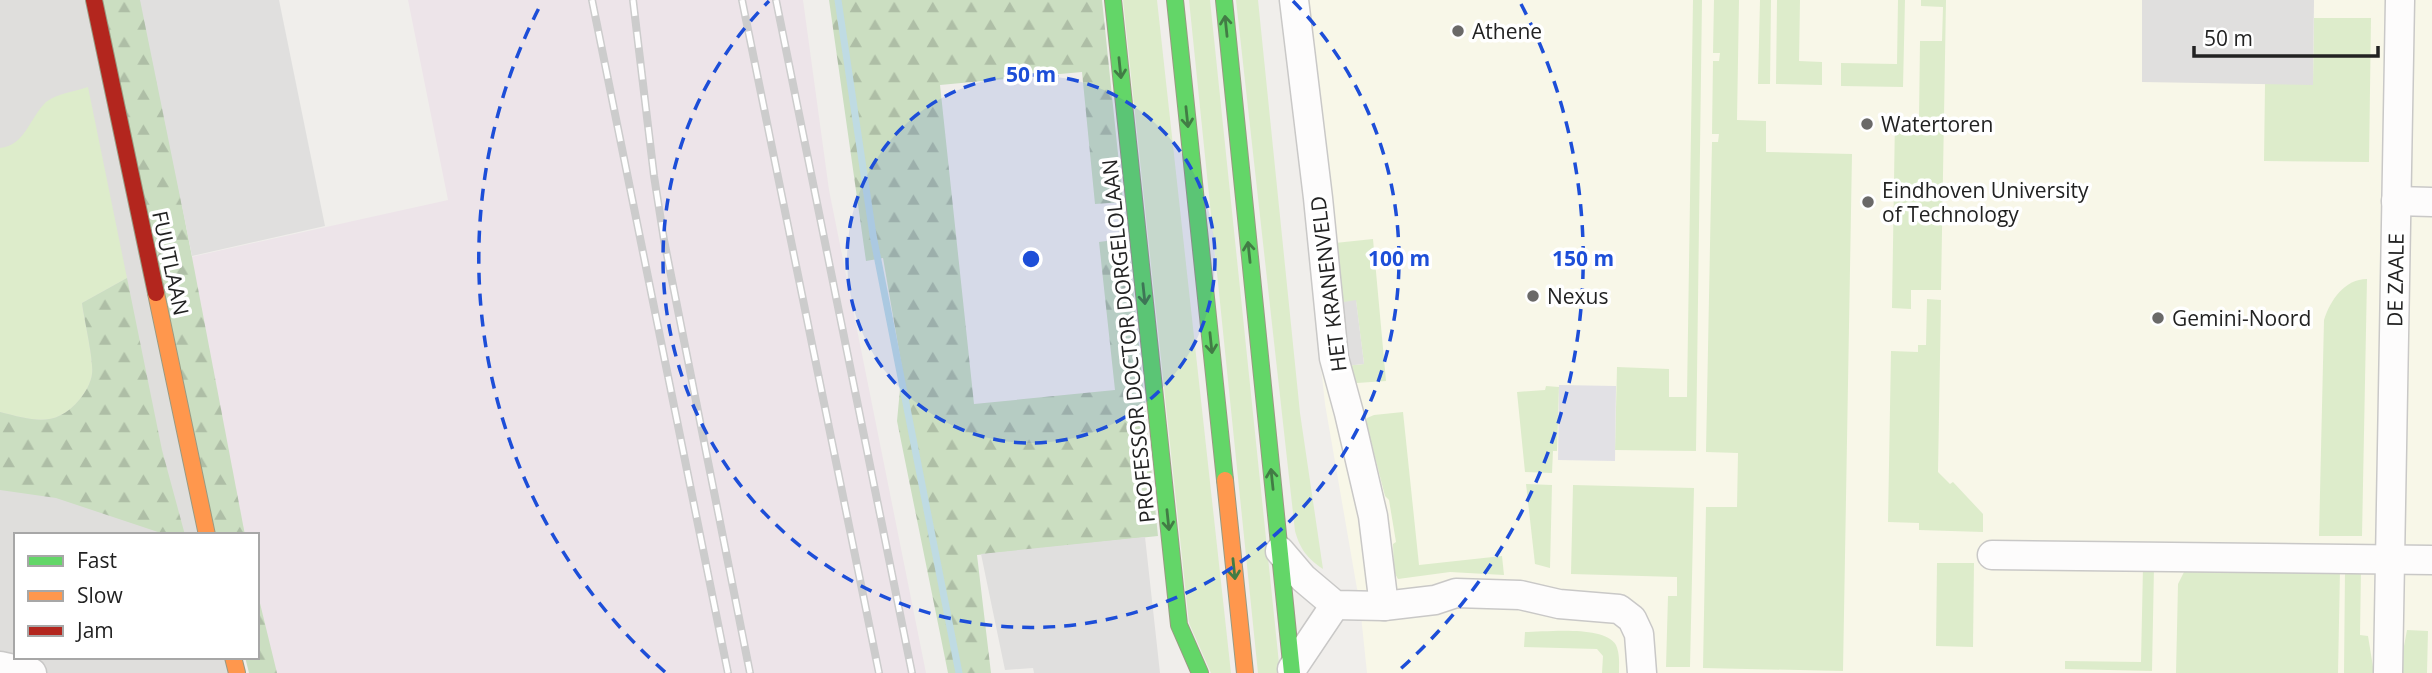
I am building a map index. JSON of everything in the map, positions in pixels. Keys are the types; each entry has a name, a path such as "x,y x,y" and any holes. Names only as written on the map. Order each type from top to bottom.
{"main road":[{"name":"FUUTLAAN","path":"94,0 207,533"},
{"name":"PROFESSOR DOCTOR DORGELOLAAN","path":"1113,0 1179,625 1200,673"},
{"path":"1175,0 1245,673"},
{"path":"1223,0 1292,671"}],"street":[{"name":"HET KRANENVELD","path":"1294,0 1334,358 1373,516 1384,606"},
{"name":"DE ZAALE","path":"2388,673 2400,0"},
{"path":"2396,201 2432,202"},
{"path":"1280,551 1303,578 1335,604 1384,606 1435,600 1455,608 1467,609 1526,610 1559,604 1611,607 1626,614 1639,634 1642,673"},
{"path":"1992,555 2432,560"},
{"path":"1292,671 1335,604"},
{"path":"0,666 32,673"}],"shaded area":[{"path":"0,0 95,0 201,533 14,533 14,659 226,659 229,673 0,673"},
{"path":"140,0 279,0 325,226 192,256"},
{"path":"408,0 803,0 829,190 926,673 266,673 259,643 259,533 238,533 182,259 448,200"},
{"name":"Eindhoven University of Technology","path":"1282,0 2432,0 2432,673 1367,673 1360,606 1325,404"},
{"path":"2142,0 2314,0 2313,85 2142,82"},
{"path":"1356,300 1364,364 1345,366 1338,303"},
{"path":"1559,385 1616,386 1615,461 1558,460"},
{"path":"1145,537 1160,673 1034,673 1033,668 1005,670 981,554"}],"green space":[{"path":"102,0 143,0 245,533 213,533"},
{"path":"829,0 1102,0 1123,202 1095,204 1082,72 940,85 974,404 1115,390 1099,242 1128,238 1158,536 977,555 991,673 948,673 897,421 902,368 883,258 866,261"},
{"path":"1123,0 1157,0 1231,673 1211,673 1189,623"},
{"path":"1189,0 1210,0 1280,673 1258,673"},
{"path":"1236,0 1258,0 1300,413 1323,569 1305,553 1295,531"},
{"path":"1693,0 1702,0 1696,451 1615,450 1617,367 1669,369 1669,397 1687,397"},
{"path":"1714,0 1739,0 1737,120 1766,121 1766,152 1852,154 1843,671 1703,668 1706,507 1737,507 1738,453 1706,452 1712,142 1718,142 1719,134 1712,134 1713,61 1719,61 1720,53 1713,53"},
{"path":"1760,0 1771,0 1770,84 1758,84"},
{"path":"1777,0 1800,0 1799,61 1822,62 1822,85 1776,84"},
{"path":"1898,0 1905,0 1903,87 1841,86 1841,63 1897,64"},
{"path":"1921,0 1946,0 1941,290 1911,290 1911,309 1892,308 1895,118 1919,118 1920,41 1942,41 1943,7 1921,6"},
{"path":"2314,18 2371,18 2369,162 2264,161 2265,84 2313,84"},
{"path":"88,87 127,278 82,303 92,374 82,397 62,415 43,420 23,418 0,412 0,148 21,137 40,108 50,99"},
{"path":"1373,239 1386,381 1354,383 1345,366 1364,364 1356,301 1338,303 1335,243"},
{"path":"127,278 162,450 184,533 161,533 56,498 0,490 0,412 33,419 52,418 71,408 86,391 92,368 82,303"},
{"path":"2367,279 2362,536 2319,536 2324,320 2330,305 2345,287"},
{"path":"1927,299 1941,300 1938,472 1950,484 1953,482 1983,514 1983,532 1919,530 1919,523 1888,522 1891,351 1918,352 1918,345 1926,345"},
{"path":"1546,386 1559,387 1557,451 1553,451 1552,473 1525,472 1517,392 1545,390"},
{"path":"1403,412 1419,565 1502,556 1504,575 1450,572 1398,579 1394,572 1393,544 1396,542 1389,500 1385,496 1366,422 1367,418 1374,415"},
{"path":"1526,484 1552,485 1550,568 1535,564"},
{"path":"1573,485 1694,488 1690,667 1666,667 1668,596 1677,596 1677,577 1571,574"},
{"path":"1937,563 1974,563 1973,647 1936,646"},
{"path":"2143,566 2154,566 2152,671 2065,669 2065,661 2141,662"},
{"path":"2189,569 2340,570 2338,673 2176,673 2178,584 2184,572"},
{"path":"2345,570 2361,570 2360,635 2368,636 2374,673 2344,673"},
{"path":"259,599 277,673 249,673 246,659 259,659"},
{"path":"2407,630 2428,631 2427,673 2399,673"},
{"path":"1525,632 1588,632 1610,639 1617,648 1619,673 1602,673 1603,656 1597,649 1524,647"}],"waterway":[{"path":"838,0 873,235 959,673"}],"railway":[{"path":"592,0 728,673"},
{"path":"633,0 664,240 750,673"},
{"path":"742,0 879,673"},
{"path":"776,0 912,673"}],"traffic: fast":[{"path":"1113,0 1179,625 1200,673"},
{"path":"1175,0 1225,480"},
{"path":"1224,0 1292,673"}],"traffic: slow":[{"path":"156,293 207,533"},
{"path":"1225,480 1245,673"},
{"path":"234,659 237,673"}],"traffic: jam":[{"path":"94,0 156,293"}],"place":[{"name":"Athene","path":"1458,31"},
{"name":"Watertoren","path":"1867,124"},
{"name":"Eindhoven University of Technology","path":"1868,202"},
{"name":"Nexus","path":"1533,296"},
{"name":"Gemini-Noord","path":"2158,318"}]}
